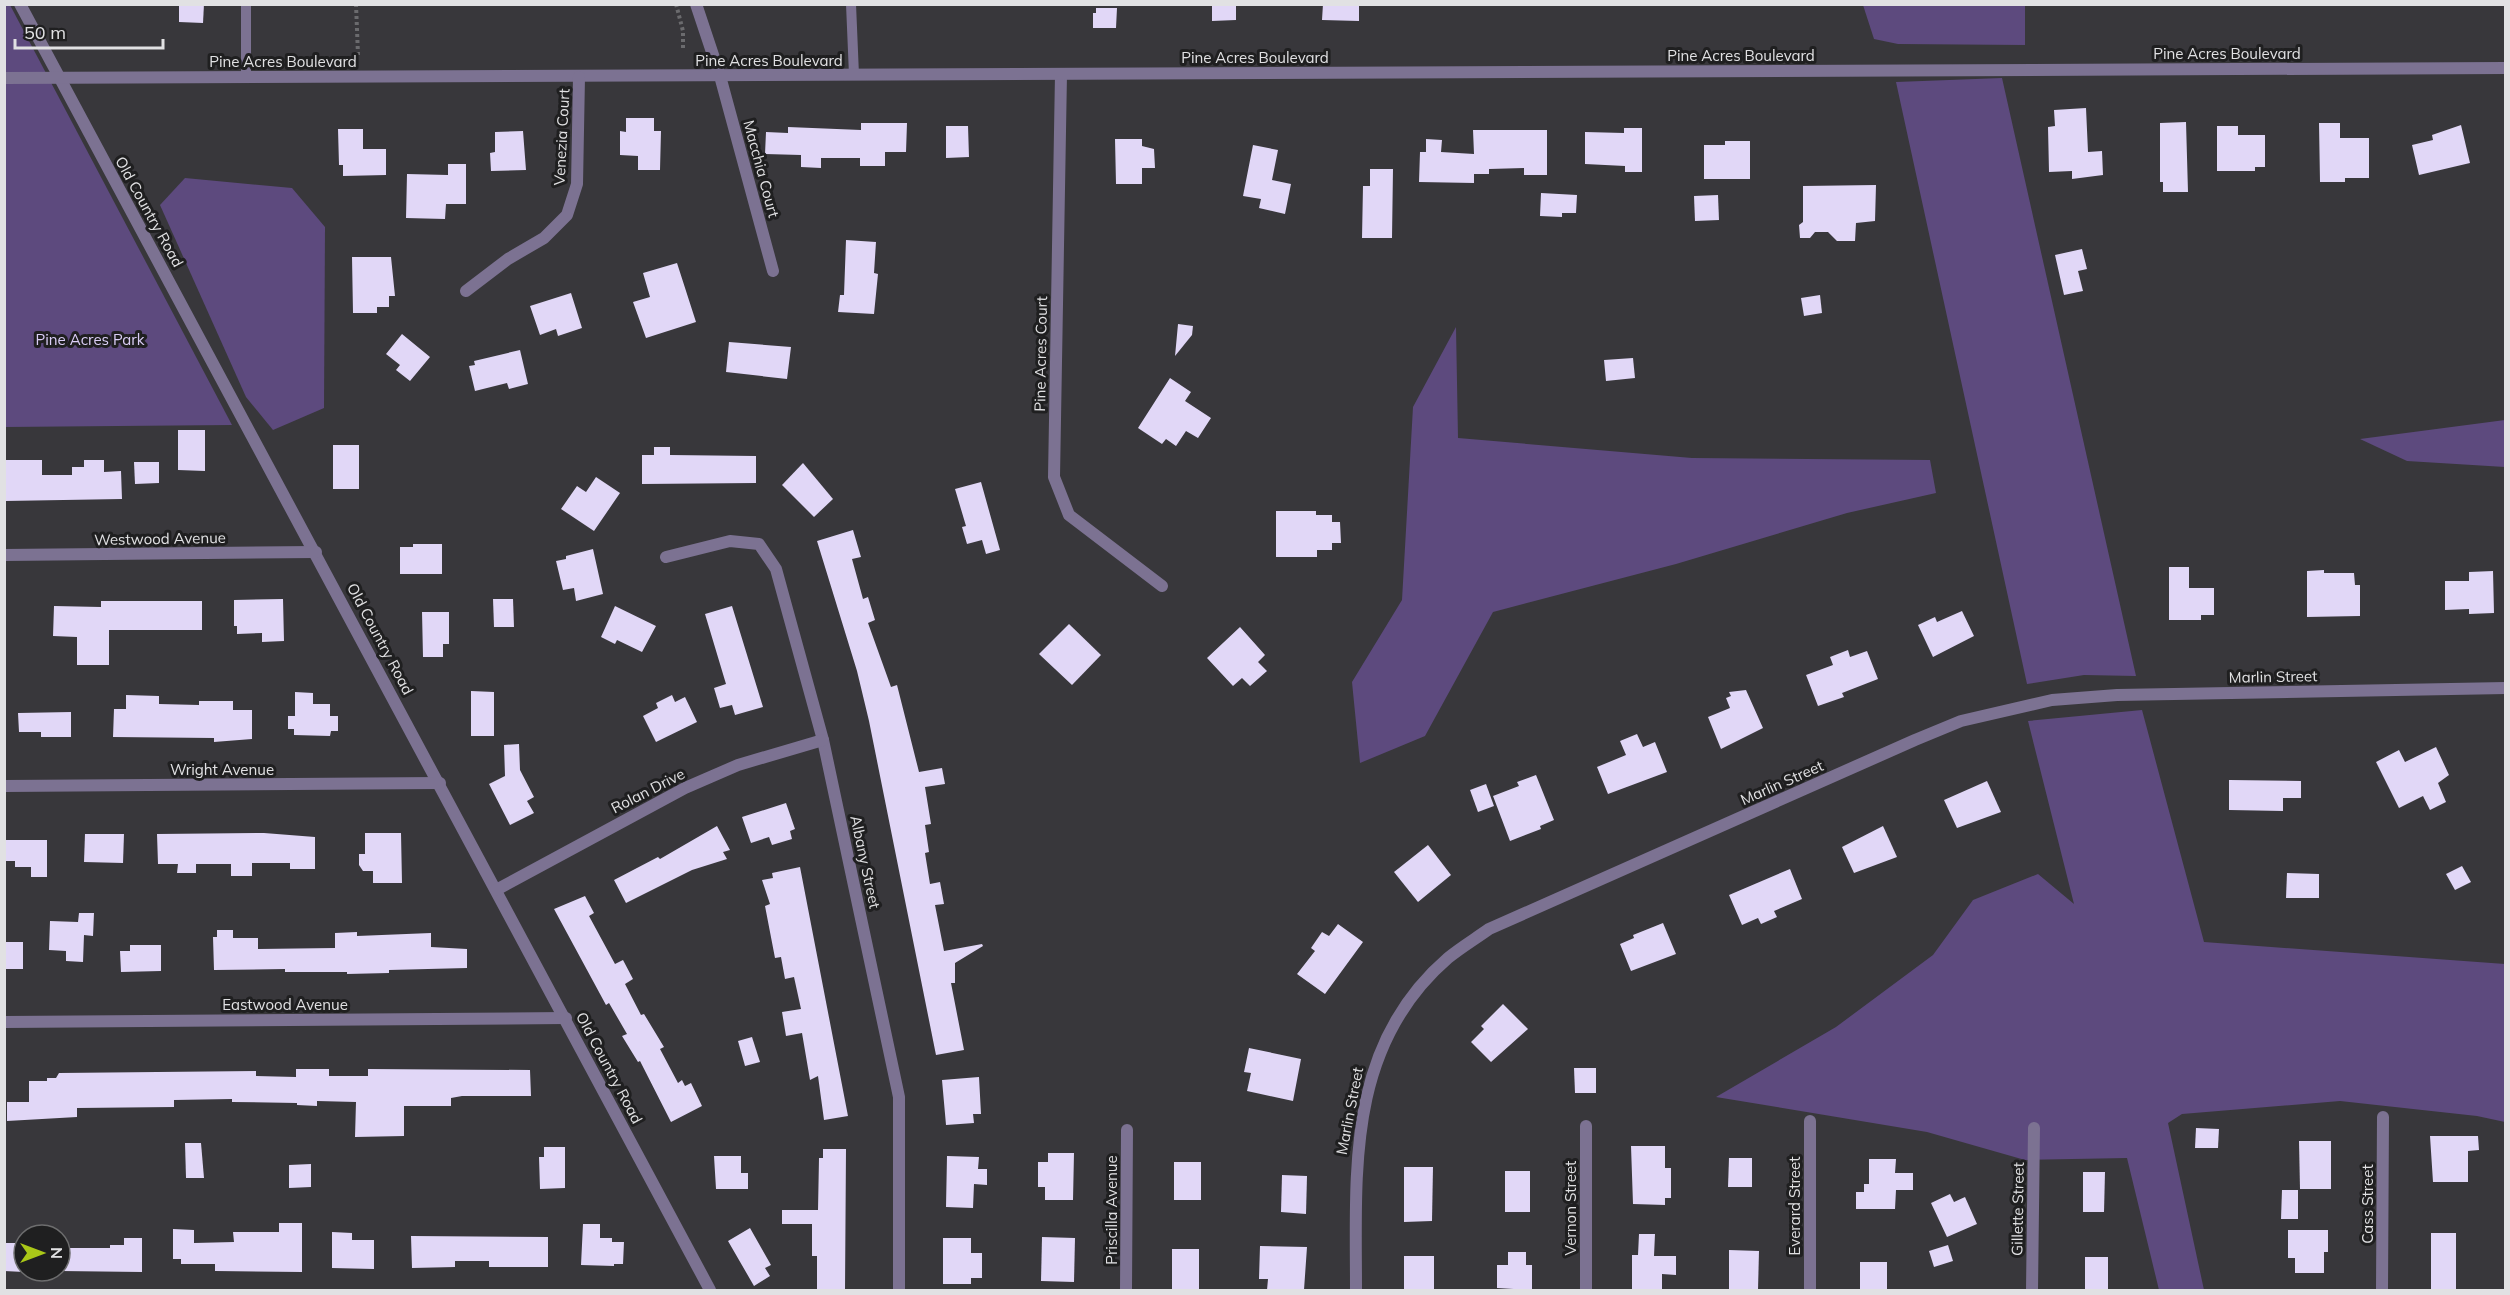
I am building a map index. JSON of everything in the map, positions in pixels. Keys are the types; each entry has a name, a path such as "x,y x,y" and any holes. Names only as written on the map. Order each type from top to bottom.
{"street":[{"name":"Old Country Road","path":"20,4 710,1290"},
{"name":"Macchia Court","path":"696,4 720,76 773,271"},
{"name":"Pine Acres Boulevard","path":"4,78 2505,68"},
{"name":"Pine Acres Court","path":"1061,74 1054,477 1069,515 1162,586"},
{"name":"Venezia Court","path":"466,291 508,259 544,238 567,214 578,184 579,77"},
{"name":"Albany Street","path":"666,557 730,541 759,544 776,569 824,740 899,1097 899,1290"},
{"name":"Westwood Avenue","path":"4,555 316,552"},
{"name":"Marlin Street","path":"1356,1290 1356,1159 1364,1105 1375,1061 1391,1029 1416,990 1448,958 1489,929 1915,740 1961,721 2004,710 2052,700 2117,695 2505,688"},
{"name":"Rolan Drive","path":"496,890 685,788 738,765 824,740"},
{"name":"Wright Avenue","path":"4,786 440,783"},
{"name":"Eastwood Avenue","path":"4,1022 566,1018"},
{"name":"Cass Street","path":"2382,1290 2383,1117"},
{"name":"Everard Street","path":"1810,1121 1810,1290"},
{"name":"Vernon Street","path":"1586,1126 1586,1290"},
{"name":"Gillette Street","path":"2032,1290 2034,1128"},
{"name":"Priscilla Avenue","path":"1126,1290 1127,1130"}],"lane":[{"path":"246,4 246,77"},
{"path":"851,4 854,75"}],"path":[{"path":"356,4 357,55"},
{"path":"676,4 683,31 682,48"}],"green space":[{"name":"Pine Acres Park","path":"4,5 10,5 232,425 5,427"},
{"path":"1863,5 2025,5 2025,45 1898,44 1874,39"},
{"path":"2002,78 2136,676 2084,675 2027,684 1896,82"},
{"path":"185,178 292,188 325,227 324,408 273,430 246,397 160,205"},
{"path":"1456,327 1458,438 1692,458 1930,460 1936,493 1847,513 1676,564 1493,612 1425,736 1360,763 1352,682 1402,600 1413,407"},
{"path":"2505,420 2505,467 2407,461 2360,439"},
{"path":"2142,710 2204,942 2505,964 2505,1122 2477,1116 2340,1101 2182,1114 2168,1123 2204,1290 2159,1290 2127,1158 2025,1160 1927,1132 1716,1097 1836,1027 1933,955 1973,900 2038,874 2074,904 2028,721"}],"building":[{"path":"179,4 204,4 203,23 179,22"},
{"path":"1212,4 1236,4 1236,20 1212,21"},
{"path":"1323,4 1359,4 1359,21 1322,20"},
{"path":"1096,8 1117,8 1116,28 1093,28 1093,13 1096,13"},
{"path":"2086,108 2088,152 2102,151 2103,175 2072,179 2072,171 2049,172 2048,127 2055,126 2054,110"},
{"path":"626,118 654,118 654,131 661,131 660,170 638,170 638,156 620,155 620,131 626,132"},
{"path":"2186,122 2188,192 2163,192 2163,182 2160,182 2160,123"},
{"path":"861,123 907,123 906,152 885,152 885,166 860,166 860,158 821,158 821,168 801,167 801,155 765,154 766,132 788,133 788,127 861,130"},
{"path":"2319,123 2340,123 2340,138 2369,138 2369,178 2345,178 2345,182 2320,182"},
{"path":"2461,125 2470,163 2419,175 2412,145 2433,140 2432,135"},
{"path":"946,126 968,126 969,157 946,158"},
{"path":"2217,126 2238,126 2238,135 2265,135 2265,167 2255,167 2255,171 2217,171"},
{"path":"1624,128 1642,128 1642,172 1625,172 1625,166 1585,164 1585,132 1624,133"},
{"path":"338,129 363,129 363,149 386,149 386,175 343,176 343,165 339,165"},
{"path":"1473,130 1547,130 1547,175 1524,175 1524,168 1489,169 1489,174 1474,174 1474,183 1419,182 1420,152 1426,152 1426,139 1442,140 1441,152 1474,154"},
{"path":"523,131 526,170 491,171 490,153 495,152 495,132"},
{"path":"1115,139 1142,139 1142,146 1154,149 1155,168 1142,168 1142,184 1116,184"},
{"path":"1725,141 1750,141 1750,179 1704,179 1704,145 1725,145"},
{"path":"1253,145 1278,150 1272,180 1291,184 1285,214 1259,208 1261,199 1243,196"},
{"path":"448,164 466,164 466,204 446,204 445,219 406,218 407,174 448,175"},
{"path":"1370,169 1393,169 1392,238 1362,238 1363,186 1370,186"},
{"path":"1876,185 1875,221 1856,223 1855,241 1837,241 1828,232 1815,232 1810,238 1800,238 1799,225 1803,222 1803,186"},
{"path":"1541,193 1577,195 1576,213 1562,213 1562,217 1540,216"},
{"path":"1718,195 1719,220 1695,221 1694,196"},
{"path":"846,240 876,242 874,273 878,274 874,314 838,312 840,295 844,295"},
{"path":"2082,249 2087,269 2078,271 2083,291 2064,295 2055,255"},
{"path":"352,257 391,257 395,296 389,296 389,307 377,307 377,313 353,313"},
{"path":"677,263 696,322 646,338 633,302 650,297 643,273"},
{"path":"571,293 582,328 558,336 556,329 540,335 530,306"},
{"path":"1820,295 1822,313 1804,316 1801,298"},
{"path":"1178,324 1193,326 1192,335 1175,356"},
{"path":"402,334 430,357 410,381 396,370 400,365 386,354"},
{"path":"729,342 791,347 787,379 726,372"},
{"path":"520,350 528,384 509,389 507,383 475,391 469,366 475,365 474,361"},
{"path":"1633,358 1635,378 1606,381 1604,360"},
{"path":"1170,378 1191,392 1185,401 1211,418 1198,438 1186,431 1176,446 1166,439 1162,444 1138,428"},
{"path":"178,430 205,430 205,471 178,470"},
{"path":"333,445 359,445 359,489 333,489"},
{"path":"654,447 670,447 670,455 756,456 756,483 642,484 642,455 654,455"},
{"path":"6,460 42,460 42,475 72,475 72,467 84,467 84,460 104,460 104,472 121,471 122,499 5,501"},
{"path":"134,462 159,462 159,483 135,484"},
{"path":"803,463 833,499 814,517 782,485"},
{"path":"596,477 620,493 594,531 561,509 577,486 586,492"},
{"path":"981,482 1000,550 986,554 982,540 967,544 962,527 966,526 955,489"},
{"path":"1276,511 1316,511 1316,515 1332,515 1332,522 1340,522 1341,543 1332,543 1332,550 1317,550 1317,557 1276,557"},
{"path":"853,530 861,557 852,559 863,599 868,597 875,620 868,623 891,687 897,685 919,772 942,768 945,784 925,787 931,824 925,825 929,852 925,853 930,884 940,882 944,904 935,905 944,951 982,944 983,946 955,963 955,983 951,983 964,1050 936,1055 869,721 857,671 817,541"},
{"path":"413,544 442,544 442,574 400,574 400,547 413,547"},
{"path":"593,549 603,594 576,601 574,588 563,590 556,561"},
{"path":"2169,567 2189,567 2189,588 2214,588 2214,615 2201,615 2201,620 2169,620"},
{"path":"2324,570 2324,573 2354,573 2355,585 2360,585 2360,616 2307,617 2307,571"},
{"path":"2493,571 2494,613 2469,614 2469,609 2445,610 2445,581 2469,581 2469,572"},
{"path":"283,599 284,641 262,642 262,633 237,634 237,626 234,626 234,600"},
{"path":"493,599 513,599 514,627 494,627"},
{"path":"101,601 202,601 202,630 109,630 109,665 77,665 77,637 53,636 54,606 101,607"},
{"path":"615,606 656,626 642,652 617,640 615,644 601,637"},
{"path":"732,606 763,707 735,715 732,705 720,708 714,688 726,684 705,614"},
{"path":"1962,611 1974,636 1933,657 1918,625 1935,617 1937,622"},
{"path":"422,612 449,612 449,644 443,644 443,657 423,657"},
{"path":"1069,624 1101,655 1072,685 1039,654"},
{"path":"1240,627 1265,655 1258,662 1267,671 1250,686 1242,678 1233,686 1207,658"},
{"path":"1848,650 1850,657 1867,651 1878,679 1842,693 1844,697 1818,706 1806,675 1833,665 1830,657"},
{"path":"1746,690 1763,728 1721,749 1708,717 1730,708 1726,698 1731,696 1729,692"},
{"path":"471,691 494,692 494,736 471,736"},
{"path":"295,692 313,693 313,704 330,704 330,716 338,716 338,731 331,731 330,736 294,735 294,729 288,729 288,716 295,716"},
{"path":"126,695 159,696 159,704 199,705 199,701 233,701 233,710 252,710 252,739 214,742 214,738 113,737 114,709 126,709"},
{"path":"672,695 675,702 685,697 697,722 656,742 643,716 658,708 656,703"},
{"path":"71,712 71,737 41,737 41,732 19,732 18,713"},
{"path":"1637,734 1643,747 1655,742 1667,772 1608,794 1597,767 1626,755 1620,741"},
{"path":"519,744 520,770 534,797 527,801 534,813 510,825 489,784 505,776 504,745"},
{"path":"2436,747 2449,775 2438,783 2446,802 2430,810 2423,796 2399,808 2376,762 2399,750 2405,762"},
{"path":"1536,775 1554,820 1540,826 1541,829 1510,841 1493,796 1519,786 1517,782"},
{"path":"2229,780 2301,781 2301,798 2283,798 2283,811 2229,810"},
{"path":"1987,781 2001,812 1957,828 1944,800"},
{"path":"1486,784 1494,806 1478,812 1470,790"},
{"path":"786,803 795,829 790,831 792,839 772,845 769,837 751,843 742,817"},
{"path":"717,826 730,850 723,852 727,859 692,870 626,903 614,880 658,857 660,859"},
{"path":"1883,826 1897,857 1854,873 1842,847"},
{"path":"264,833 315,837 315,869 290,869 290,863 252,863 252,876 231,876 231,864 196,864 196,873 177,873 178,864 158,864 157,834"},
{"path":"365,833 401,833 402,883 373,883 373,871 363,871 359,865 359,854 365,854"},
{"path":"85,834 124,834 123,863 84,862"},
{"path":"6,840 47,840 47,877 31,877 31,867 15,867 15,861 6,861"},
{"path":"1428,845 1451,875 1418,902 1394,872"},
{"path":"2462,866 2471,882 2455,890 2446,874"},
{"path":"800,867 848,1116 824,1120 818,1076 810,1080 802,1033 786,1036 782,1012 801,1009 794,977 785,979 781,957 775,958 765,906 770,904 762,880 773,878 772,873"},
{"path":"1790,869 1802,899 1774,911 1777,917 1761,924 1758,918 1742,925 1729,895"},
{"path":"2287,873 2319,874 2319,898 2286,898"},
{"path":"585,896 594,913 589,916 615,964 623,960 633,979 625,984 641,1015 644,1014 664,1047 660,1049 678,1083 682,1080 685,1086 691,1083 702,1106 671,1122 640,1061 638,1062 622,1036 627,1034 609,1003 606,1005 554,909"},
{"path":"79,913 94,913 93,936 84,935 83,962 66,961 66,951 49,950 50,921 78,922"},
{"path":"1663,923 1676,954 1631,971 1620,944 1634,938 1633,935"},
{"path":"1338,924 1363,942 1325,994 1297,974 1315,951 1311,948 1322,932 1329,936"},
{"path":"217,930 233,930 233,938 258,938 258,949 335,948 335,933 357,932 357,936 431,933 431,947 467,949 467,968 389,970 389,973 347,974 347,972 285,972 285,969 214,970 213,937 217,937"},
{"path":"4,942 23,942 23,969 4,969"},
{"path":"130,945 161,945 161,971 121,972 120,951 130,951"},
{"path":"1503,1004 1528,1029 1491,1062 1471,1042 1484,1029 1481,1026"},
{"path":"752,1037 760,1062 745,1066 738,1041"},
{"path":"1249,1048 1301,1059 1293,1101 1247,1091 1251,1073 1244,1072"},
{"path":"1574,1068 1596,1068 1596,1093 1575,1093"},
{"path":"296,1069 329,1069 329,1076 368,1076 368,1069 530,1070 531,1096 462,1096 451,1098 451,1106 404,1106 404,1136 355,1137 356,1102 317,1101 317,1106 297,1105 297,1103 232,1102 232,1099 174,1100 174,1107 77,1108 77,1117 7,1121 7,1102 29,1102 29,1081 47,1081 47,1078 56,1078 59,1073 256,1071 256,1076 296,1077"},
{"path":"979,1077 981,1114 973,1114 974,1123 946,1125 942,1080"},
{"path":"2196,1128 2219,1129 2218,1148 2195,1148"},
{"path":"2430,1136 2478,1136 2479,1150 2468,1151 2468,1182 2433,1182"},
{"path":"2299,1141 2331,1141 2331,1189 2300,1189"},
{"path":"185,1143 201,1143 204,1178 186,1178"},
{"path":"1631,1146 1665,1146 1665,1168 1671,1168 1671,1198 1665,1198 1665,1205 1633,1204"},
{"path":"544,1147 565,1147 565,1188 540,1189 539,1157 544,1157"},
{"path":"823,1149 846,1149 845,1290 817,1290 817,1256 812,1256 812,1224 782,1224 782,1210 818,1210 819,1158 823,1158"},
{"path":"1048,1153 1074,1153 1073,1200 1045,1200 1045,1187 1038,1187 1038,1162 1048,1162"},
{"path":"714,1156 741,1156 741,1173 748,1173 748,1189 716,1189"},
{"path":"947,1156 979,1157 978,1169 987,1169 987,1185 974,1184 973,1208 946,1207"},
{"path":"1729,1158 1752,1158 1752,1187 1728,1187"},
{"path":"1869,1159 1896,1159 1895,1173 1913,1173 1913,1190 1896,1190 1895,1209 1856,1209 1856,1192 1864,1192 1864,1184 1869,1184"},
{"path":"1174,1162 1201,1162 1201,1200 1174,1200"},
{"path":"311,1164 311,1187 289,1188 289,1165"},
{"path":"1404,1167 1433,1167 1432,1221 1404,1222"},
{"path":"1505,1171 1530,1171 1530,1212 1505,1212"},
{"path":"2083,1172 2105,1172 2104,1212 2083,1212"},
{"path":"1282,1175 1307,1176 1306,1214 1281,1212"},
{"path":"2282,1190 2298,1190 2298,1219 2281,1219"},
{"path":"1950,1194 1954,1202 1965,1197 1977,1224 1947,1237 1931,1203"},
{"path":"279,1223 302,1223 302,1272 215,1271 215,1264 181,1264 181,1259 173,1259 173,1229 194,1230 194,1243 234,1242 233,1232 279,1232"},
{"path":"583,1224 600,1224 600,1238 612,1238 612,1242 624,1242 623,1264 581,1265"},
{"path":"750,1228 771,1265 765,1268 770,1276 754,1286 728,1241"},
{"path":"2288,1230 2328,1230 2328,1252 2324,1252 2324,1273 2295,1273 2295,1258 2288,1258"},
{"path":"332,1232 352,1233 352,1240 374,1240 374,1269 332,1268"},
{"path":"2431,1233 2456,1233 2456,1290 2431,1290"},
{"path":"1639,1234 1655,1234 1654,1256 1676,1256 1676,1275 1662,1274 1662,1290 1632,1290 1632,1255 1638,1255"},
{"path":"411,1236 548,1237 548,1267 489,1267 489,1261 455,1261 455,1267 412,1268"},
{"path":"1042,1237 1075,1238 1074,1282 1041,1281"},
{"path":"124,1238 142,1238 142,1272 72,1271 72,1248 110,1248 110,1245 124,1245"},
{"path":"943,1238 971,1238 971,1253 982,1253 982,1278 971,1278 971,1284 943,1284"},
{"path":"4,1243 12,1243 12,1271 4,1271"},
{"path":"1948,1245 1953,1261 1934,1267 1929,1251"},
{"path":"1260,1246 1307,1247 1304,1290 1267,1290 1268,1279 1259,1279"},
{"path":"1172,1249 1199,1249 1199,1290 1172,1290"},
{"path":"1729,1250 1759,1251 1758,1290 1729,1290"},
{"path":"1508,1252 1526,1252 1526,1265 1532,1265 1532,1290 1497,1288 1497,1265 1508,1265"},
{"path":"1404,1256 1434,1256 1434,1290 1404,1290"},
{"path":"2085,1257 2108,1257 2108,1290 2085,1290"},
{"path":"1860,1262 1887,1262 1887,1290 1860,1290"}]}
